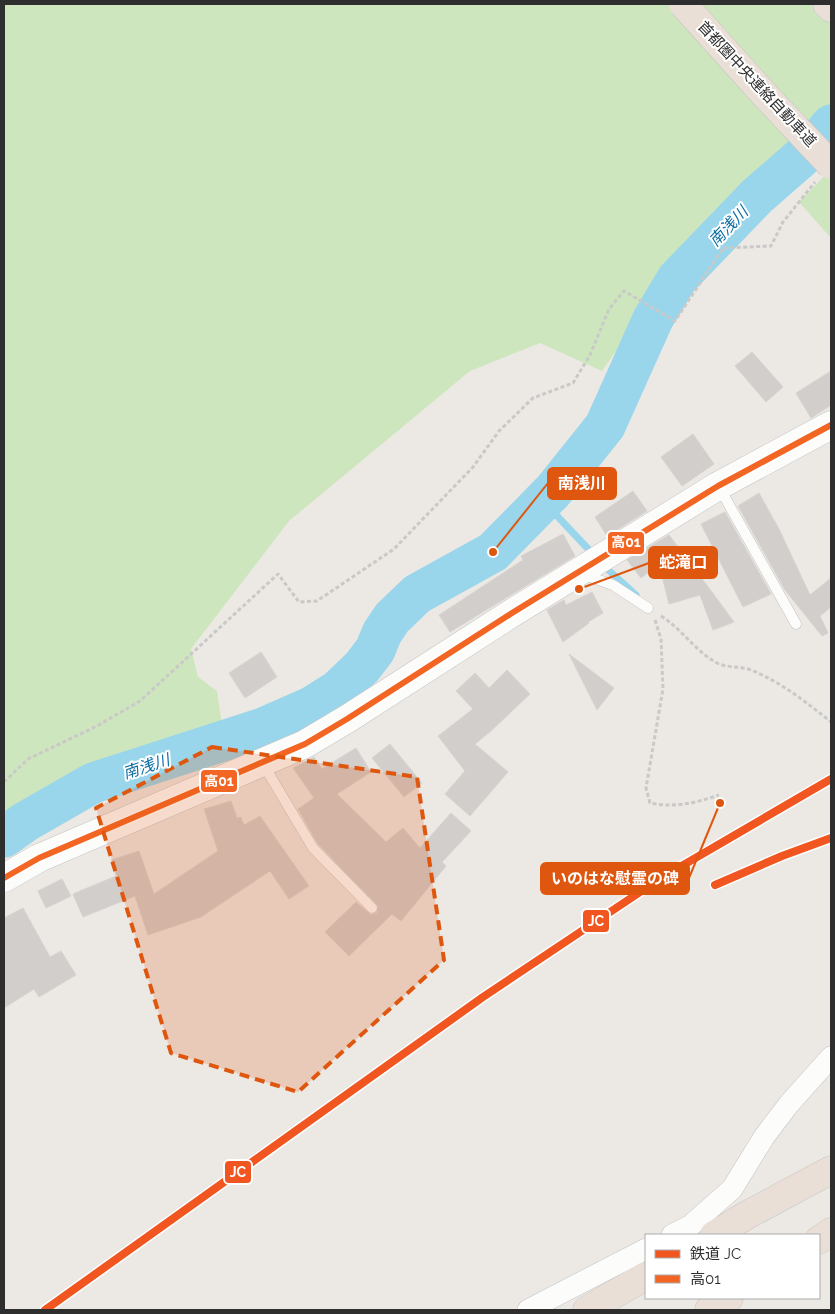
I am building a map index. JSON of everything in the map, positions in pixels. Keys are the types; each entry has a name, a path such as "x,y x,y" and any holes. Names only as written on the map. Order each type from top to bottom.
{"highway":[{"name":"首都圏中央連絡自動車道","path":"683,4 831,165"},
{"path":"827,4 831,8"},
{"path":"747,1215 831,1152"},
{"path":"716,1234 831,1170"},
{"path":"820,1239 831,1232"},
{"path":"587,1310 645,1277"},
{"path":"709,1310 727,1299"}],"main road":[{"path":"4,878 39,858 305,744 718,486 831,425"}],"street":[{"path":"674,1234 690,1226 732,1189 764,1136 789,1104 831,1057"},
{"path":"528,1310 645,1250"}],"lane":[{"path":"718,486 796,624"},
{"path":"579,573 614,585 648,608"},
{"path":"262,762 312,848 372,908"}],"path":[{"path":"4,782 28,760 97,726 140,701 278,574 298,602 318,601 394,549 473,467 499,431 532,398 573,383 590,355 610,309 624,292 675,321 723,248 771,246 783,222 794,207"},
{"path":"648,608 668,621 694,646 718,663 750,670 788,689 831,722"},
{"path":"648,608 657,624 661,639 663,689 646,788 650,803 681,805 699,802 719,795"}],"highlighted area":[{"path":"212,747 417,777 444,960 298,1092 171,1053 96,808"}],"green space":[{"path":"4,4 831,4 831,101 822,119 713,212 602,371 540,343 470,371 289,521 191,649 198,677 217,691 222,725 129,756 4,845"},
{"path":"831,169 831,238 799,202"}],"building":[{"path":"752,352 783,387 766,402 735,366"},
{"path":"831,371 831,405 811,418 796,393"},
{"path":"693,434 714,464 682,486 661,457"},
{"path":"633,491 647,511 607,536 595,517"},
{"path":"759,493 779,529 810,595 831,578 831,607 820,616 828,633 822,636 785,590 738,506"},
{"path":"725,512 771,594 743,607 701,524"},
{"path":"563,534 575,556 450,632 439,615 523,560 521,556"},
{"path":"669,535 734,622 713,630 700,595 669,604 659,564 641,578 627,560"},
{"path":"592,592 603,613 588,622 563,642 547,610 564,600 566,605"},
{"path":"261,652 277,677 245,698 229,673"},
{"path":"569,654 614,688 597,710"},
{"path":"507,670 530,694 475,744 508,772 470,816 445,794 465,771 438,736 473,709 456,691 475,673 489,688"},
{"path":"390,744 422,783 404,797 372,758"},
{"path":"356,748 371,772 337,794 386,842 403,828 420,848 451,813 471,831 442,862 446,866 401,921 392,914 349,956 325,932 356,902 371,915 377,913 378,906 318,844 298,809 314,798 293,768 314,757 322,769"},
{"path":"231,801 237,818 241,817 244,825 260,816 309,886 289,899 270,871 201,917 148,935 135,896 83,917 73,894 116,876 111,860 139,851 154,894 218,851 204,809"},
{"path":"62,879 71,896 46,908 38,891"},
{"path":"23,908 50,957 61,951 76,975 39,997 34,989 4,1008 4,918"}],"waterway":[{"name":"南浅川","path":"4,837 25,822 93,783 263,728 311,707 338,690 362,667 375,650 382,633 392,618 417,594 493,552 553,491 605,426 653,319 677,279 757,196 812,148 831,125"},
{"path":"543,501 592,553"},
{"path":"604,566 636,595"}],"rail line":[{"name":"JC","path":"45,1310 483,997 661,878 831,779"},
{"name":"JC","path":"715,885 782,856 831,838"}],"transit line":[{"name":"高01","path":"4,878 39,858 305,744 718,486 831,425"}],"place":[{"name":"南浅川","path":"493,552"},
{"name":"蛇滝口","path":"579,589"},
{"name":"いのはな慰霊の碑","path":"720,803"}]}
